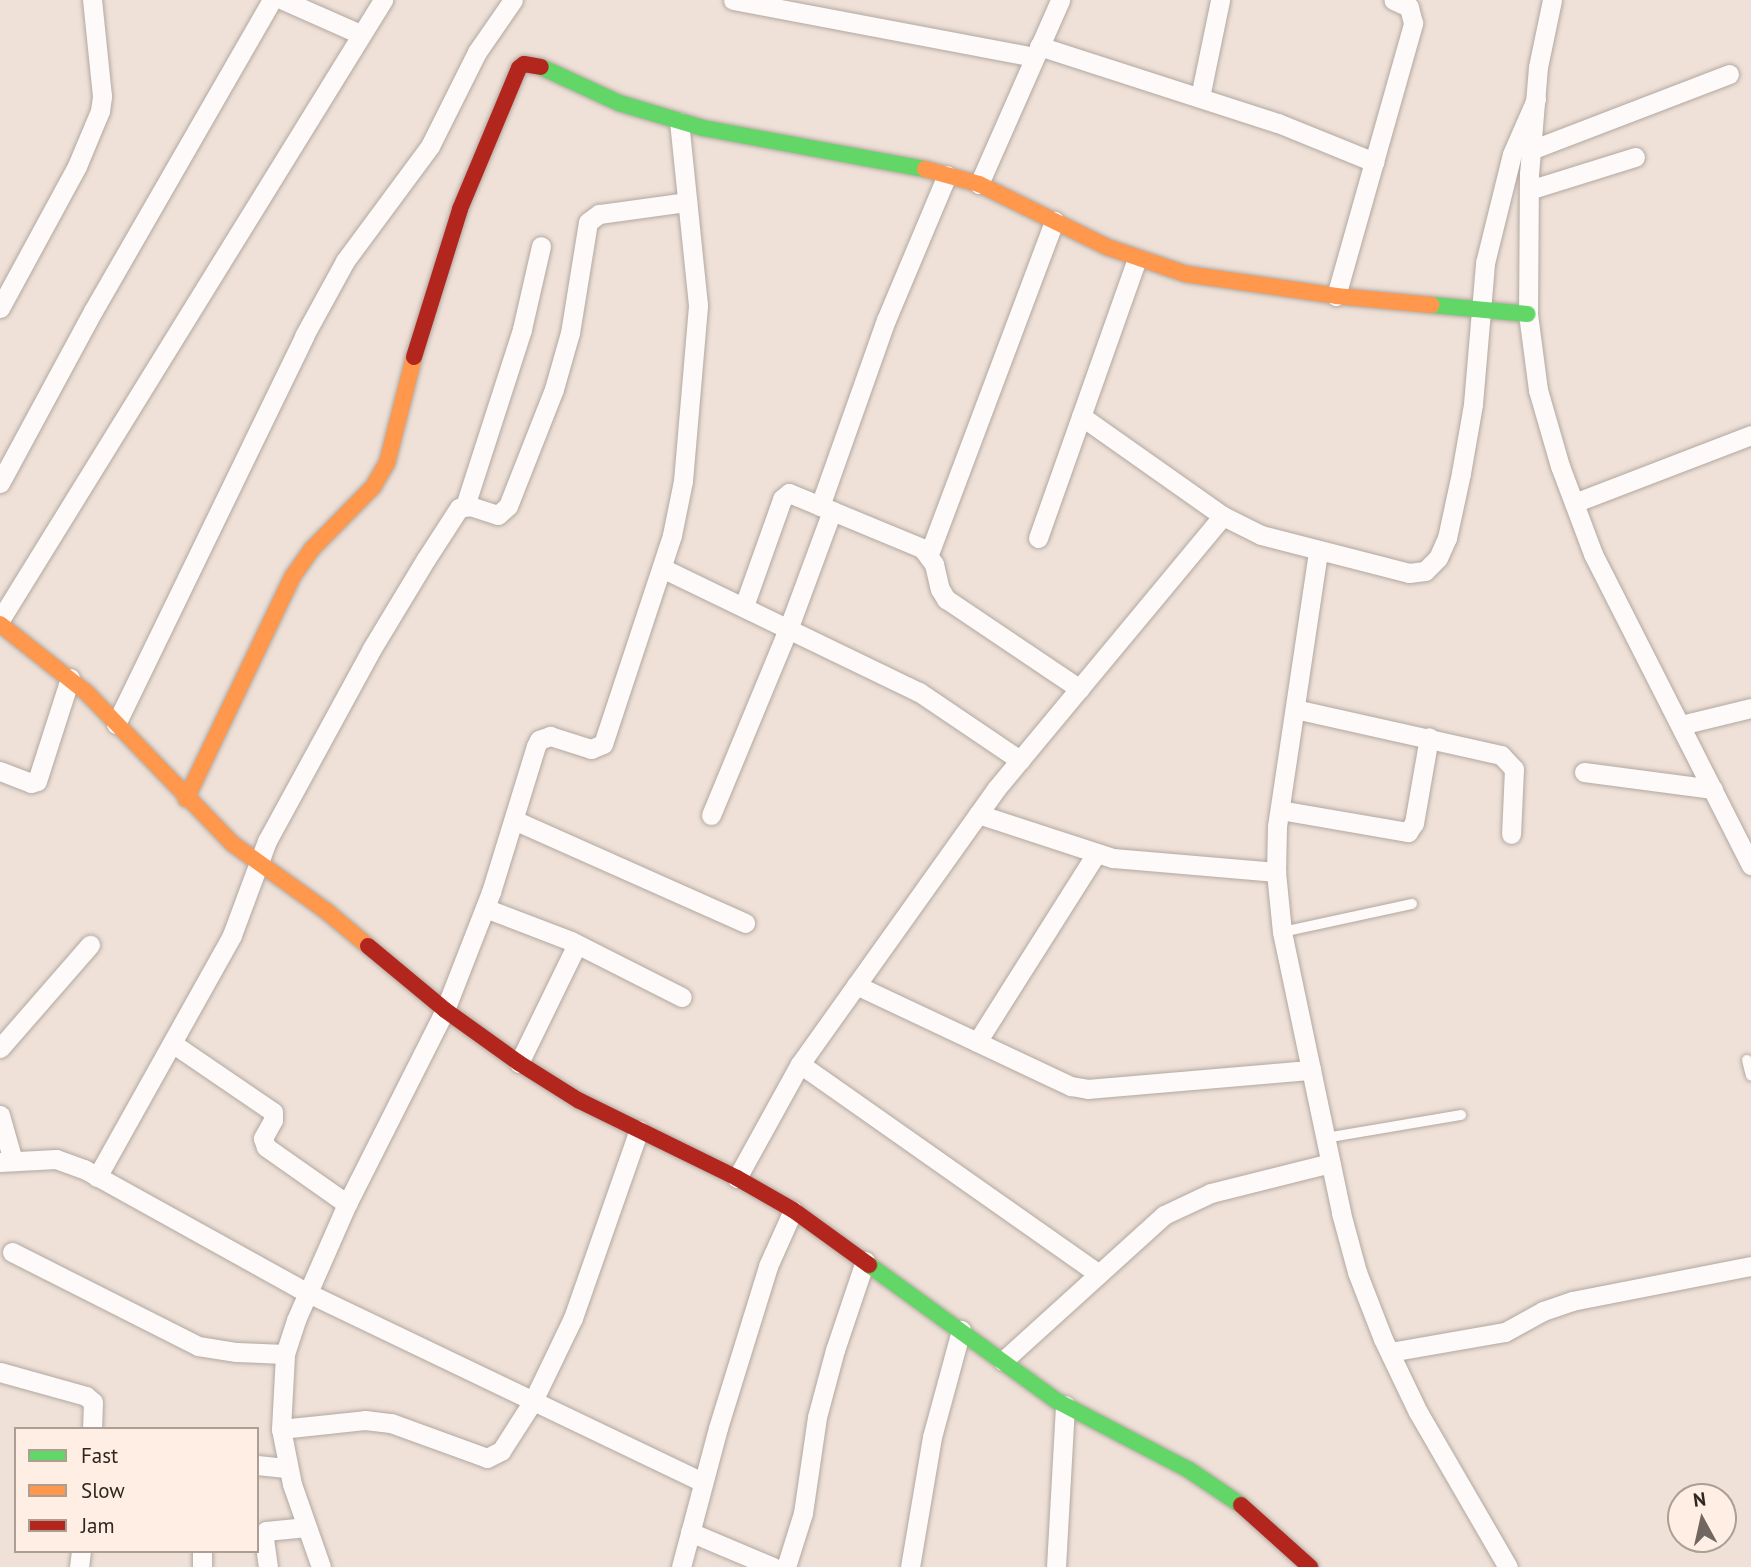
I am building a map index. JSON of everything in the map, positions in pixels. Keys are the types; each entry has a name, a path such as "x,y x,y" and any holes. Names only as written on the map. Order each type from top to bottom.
{"street":[{"path":"0,308 77,166 100,111 102,96 92,0"},
{"path":"0,483 93,312 272,0"},
{"path":"284,0 360,34"},
{"path":"383,0 0,622 70,678 233,845 325,910 445,1010 519,1063 578,1100 737,1178 793,1209 1065,1405 1189,1470 1244,1507 1310,1567"},
{"path":"116,724 310,326 345,261 430,146 477,52 513,0"},
{"path":"733,0 1037,52 1200,97 1278,123 1374,162"},
{"path":"979,184 1060,0"},
{"path":"1200,97 1220,0"},
{"path":"1336,296 1413,23 1409,7 1393,0"},
{"path":"1552,0 1538,67 1529,190 1528,314 1538,390 1593,554 1751,864"},
{"path":"186,799 293,576 312,550 373,487 387,463 443,259 460,209 519,68 524,64 537,65 620,103 679,122 947,175 979,184 1137,259 1186,274 1336,296 1528,314"},
{"path":"1531,150 1729,74"},
{"path":"1082,416 1223,516 1261,535 1318,552 1409,573 1425,571 1438,558 1447,538 1473,404 1485,263 1512,155 1536,99"},
{"path":"320,1567 288,1468 281,1429 285,1354 308,1293 348,1204 445,1010 485,908 539,740 550,736 591,749 603,744 663,568 683,481 698,305 679,122"},
{"path":"1529,190 1635,157"},
{"path":"711,815 789,627 886,320 947,175"},
{"path":"465,506 494,515 503,513 508,506 557,378 570,333 582,275 586,229 591,217 687,202"},
{"path":"929,554 1054,221"},
{"path":"97,1177 232,934 258,863 371,650 454,514 465,506 522,329 541,246"},
{"path":"1038,538 1137,259"},
{"path":"1574,503 1751,435"},
{"path":"744,606 782,499 789,493 912,543 929,554 946,599 1080,689"},
{"path":"737,1178 800,1064 978,814 1223,516"},
{"path":"1318,552 1280,810 1276,872 1282,932 1330,1163 1357,1272 1418,1412 1508,1567"},
{"path":"663,568 919,692 1020,760"},
{"path":"0,771 31,783 37,781 70,678"},
{"path":"1681,725 1751,708"},
{"path":"1295,709 1489,750 1509,761 1515,780 1511,834"},
{"path":"1280,810 1408,832 1414,823 1429,737"},
{"path":"1584,772 1713,789"},
{"path":"978,814 1096,854 1139,862 1276,872"},
{"path":"514,820 745,923"},
{"path":"977,1042 1096,854"},
{"path":"485,908 577,944 682,998"},
{"path":"0,1048 90,944"},
{"path":"519,1063 577,944"},
{"path":"856,985 1071,1086 1088,1089 1311,1070"},
{"path":"172,1043 273,1112 273,1120 263,1138 266,1147 348,1204"},
{"path":"800,1064 1099,1274"},
{"path":"0,1115 6,1161 56,1160 97,1177 308,1293 704,1482"},
{"path":"281,1429 365,1420 391,1423 488,1458 501,1451 533,1401 573,1318 639,1130"},
{"path":"1003,1361 1164,1215 1211,1193 1330,1163"},
{"path":"681,1567 768,1266 793,1209"},
{"path":"12,1252 198,1346 237,1352 285,1354"},
{"path":"786,1567 803,1513 817,1417 835,1350 865,1261"},
{"path":"1390,1352 1505,1332 1543,1311 1572,1301 1751,1266"},
{"path":"910,1567 932,1437 961,1330"},
{"path":"0,1372 86,1396 93,1402 92,1427"},
{"path":"1056,1567 1065,1405"},
{"path":"259,1465 288,1468"},
{"path":"268,1567 264,1539 266,1531 307,1528"},
{"path":"690,1532 772,1567"}],"lane":[{"path":"1282,932 1412,904"},
{"path":"1747,1060 1751,1076"},
{"path":"1325,1138 1461,1115"}],"traffic: fast":[{"path":"541,67 619,103 703,128 925,169"},
{"path":"1432,305 1528,314"},
{"path":"869,1265 1057,1401 1189,1470 1241,1505"}],"traffic: slow":[{"path":"925,169 979,184 1107,247 1186,274 1336,296 1432,305"},
{"path":"186,799 293,576 312,549 373,487 387,463 414,357"},
{"path":"0,624 87,693 233,844 325,910 368,946"}],"traffic: jam":[{"path":"414,357 460,209 519,68 524,64 541,67"},
{"path":"368,946 445,1010 519,1063 578,1100 737,1178 793,1210 869,1265"},
{"path":"1241,1505 1310,1567"}]}
